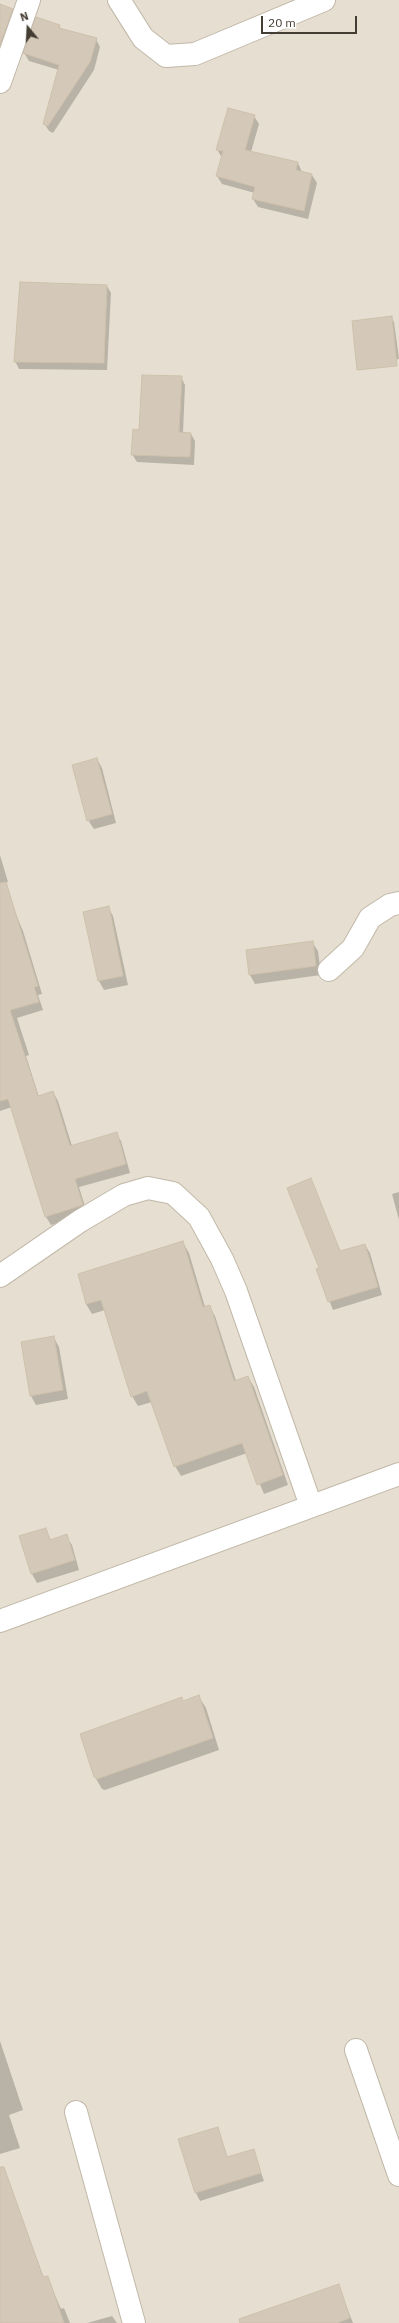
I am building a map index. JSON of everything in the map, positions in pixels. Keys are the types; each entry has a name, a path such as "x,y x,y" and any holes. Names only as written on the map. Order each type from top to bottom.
{"street":[{"path":"0,82 29,0"},
{"path":"119,0 143,38 166,56 195,54 324,0"},
{"path":"329,970 352,948 370,918 390,905 399,903"},
{"path":"0,1276 80,1221 124,1195 148,1188 173,1193 199,1218 222,1258 234,1284 258,1349 281,1426 311,1506"},
{"path":"0,1621 399,1474"},
{"path":"356,2050 399,2175"},
{"path":"76,2112 134,2323"}],"shaded area":[{"path":"0,0 399,0 399,2323 0,2323"}],"building":[{"path":"0,4 13,9 0,45"},
{"path":"36,17 60,25 59,28 97,38 90,62 48,126 43,124 59,65 23,53"},
{"path":"228,108 255,115 245,150 298,162 296,170 312,174 304,211 252,199 255,187 216,176 223,151 216,150"},
{"path":"20,282 107,285 104,363 14,362"},
{"path":"392,316 397,366 357,370 352,321"},
{"path":"142,375 182,376 179,432 191,433 190,457 131,455 133,429 139,430"},
{"path":"97,758 112,814 87,821 72,765"},
{"path":"6,882 38,986 34,987 39,1002 10,1010 38,1096 53,1091 70,1146 117,1132 126,1164 75,1179 83,1205 45,1217 8,1099 0,1101 0,883"},
{"path":"109,906 123,976 98,981 83,912"},
{"path":"313,941 316,966 249,975 246,950"},
{"path":"311,1178 340,1251 365,1244 378,1287 328,1302 316,1269 319,1268 287,1188"},
{"path":"183,1241 203,1307 210,1305 234,1381 248,1376 283,1475 257,1485 242,1443 174,1467 147,1391 131,1397 101,1300 86,1304 78,1274"},
{"path":"54,1336 63,1390 30,1396 21,1342"},
{"path":"46,1528 50,1540 67,1534 75,1560 31,1574 19,1536"},
{"path":"199,1695 213,1738 97,1779 94,1777 80,1734 182,1697 183,1701"},
{"path":"218,2127 227,2157 254,2149 261,2173 195,2193 178,2139"},
{"path":"0,2167 4,2167 43,2277 48,2276 64,2323 0,2323"},
{"path":"339,2284 350,2318 337,2323 240,2323 239,2319"}]}
